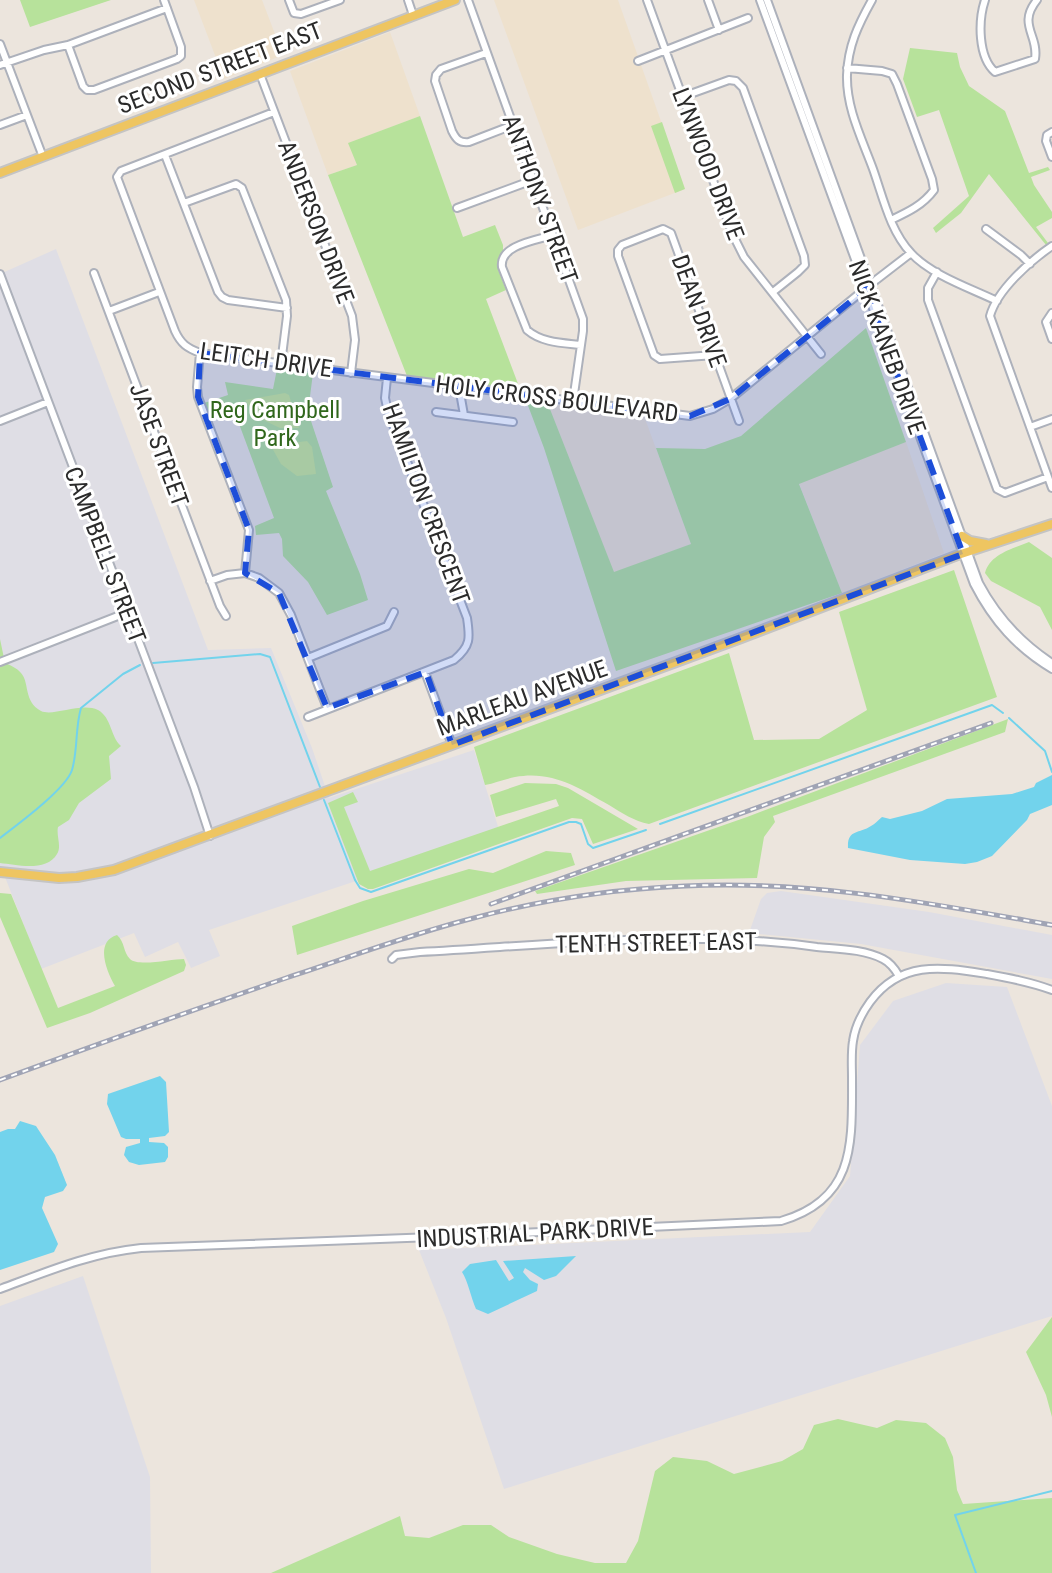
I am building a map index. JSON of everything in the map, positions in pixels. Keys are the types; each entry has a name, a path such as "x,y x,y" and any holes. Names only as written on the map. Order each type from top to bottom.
{"main road":[{"name":"SECOND STREET EAST","path":"0,173 455,0"},
{"name":"MARLEAU AVENUE","path":"0,872 54,877 114,870 966,553 1052,524"},
{"path":"962,536 970,541 991,544"}],"street":[{"path":"68,45 87,90 181,56 181,47 164,0"},
{"path":"289,0 294,13 301,14 340,0"},
{"path":"408,0 413,15"},
{"name":"ANTHONY STREET","path":"468,0 583,319 573,401"},
{"name":"LYNWOOD DRIVE","path":"647,0 733,235 744,257 821,354"},
{"path":"708,0 719,30"},
{"name":"NICK KANEB DRIVE","path":"760,0 962,536 974,584 993,617 1016,643 1052,669"},
{"name":"NICK KANEB DRIVE","path":"767,0 966,553 993,607 1019,639 1052,663"},
{"path":"872,0 853,37 847,88 891,220 911,253 937,272 997,301"},
{"path":"985,0 980,33 990,68 995,72 1035,59 1036,52 1027,21 1031,7 1037,0"},
{"path":"4,64 68,45 167,8"},
{"path":"638,61 748,18"},
{"path":"0,44 4,64 43,157"},
{"path":"486,53 441,69 436,75 435,81 452,131 462,142 469,142 513,125"},
{"path":"847,68 892,74 932,179 934,190 928,197 913,210 891,220"},
{"name":"ANDERSON DRIVE","path":"260,74 352,316 355,340 351,373"},
{"path":"682,97 729,80 743,88 804,256 805,265 773,292"},
{"path":"274,112 165,155 218,292 222,297 287,308"},
{"path":"0,125 27,115"},
{"path":"1052,132 1046,137 1052,157"},
{"name":"LEITCH DRIVE","path":"165,155 121,171 117,177 180,341 187,348 200,353 387,378"},
{"path":"457,208 533,180"},
{"path":"184,203 228,186 236,184 242,188 286,300 281,364"},
{"name":"DEAN DRIVE","path":"715,355 659,359 653,354 618,251 623,244 663,229 672,234 739,421"},
{"path":"986,229 1030,264"},
{"path":"553,235 504,254 502,267 527,330 542,340 581,345"},
{"path":"1052,246 1030,264 997,301 990,319 1052,488"},
{"name":"HOLY CROSS BOULEVARD","path":"387,378 690,416 713,409 730,399 911,253"},
{"path":"937,272 928,288 928,300 997,489 1005,493 1048,477"},
{"name":"JASE STREET","path":"94,273 226,616"},
{"name":"CAMPBELL STREET","path":"0,274 210,836"},
{"path":"109,311 159,292"},
{"path":"1052,313 1046,322 1052,339"},
{"path":"200,353 198,397 249,530 245,573"},
{"name":"HAMILTON CRESCENT","path":"308,717 454,660 469,642 467,618 388,412 387,378"},
{"path":"459,387 464,415"},
{"path":"0,421 48,402"},
{"path":"436,412 513,422"},
{"path":"1030,427 1052,419"},
{"path":"210,581 245,573 259,578 279,593 291,615 327,708"},
{"path":"0,662 128,612"},
{"path":"308,658 387,626 394,612"},
{"path":"425,672 452,745"},
{"name":"TENTH STREET EAST","path":"392,959 396,955 451,950 672,938 744,939 871,954 888,961 899,976"},
{"path":"899,976 937,968 995,975 1052,990"},
{"name":"INDUSTRIAL PARK DRIVE","path":"0,1289 84,1259 141,1248 737,1224 772,1222 795,1216 825,1197 842,1173 851,1140 854,1037 864,1012 876,994 899,976"}],"highlighted area":[{"path":"866,289 963,554 452,745 426,672 327,708 279,593 245,573 249,530 198,397 200,353 690,416 730,399"}],"shaded area":[{"path":"194,0 262,0 283,55 224,79"},
{"path":"494,0 618,0 685,189 578,230"},
{"path":"390,32 420,116 349,143 357,165 328,175 290,71"},
{"path":"56,249 208,650 271,648 329,798 474,750 500,833 209,930 220,956 191,968 178,942 145,957 134,933 41,969 5,877 0,877 0,274"},
{"path":"548,404 644,416 691,544 614,573"},
{"path":"906,442 944,553 842,593 799,483"},
{"path":"781,891 929,912 1052,935 1052,979 861,944 749,933 761,899 767,893"},
{"path":"946,983 1007,987 1052,1106 1052,1316 504,1489 446,1318 419,1250 810,1232 850,1176 860,1045 893,1001"},
{"path":"83,1276 150,1477 151,1573 0,1573 0,1306"}],"green space":[{"path":"20,0 111,0 30,27"},
{"path":"910,48 957,53 969,86 1005,111 1029,173 1048,167 1050,170 1031,177 1052,212 1052,218 1036,227 1048,243 1046,245 989,174 961,213 936,233 933,228 969,196 939,110 917,117 903,79"},
{"path":"420,116 463,237 495,225 503,245 498,269 506,290 486,299 520,389 407,376 328,175 357,165 348,143"},
{"path":"662,122 685,189 675,193 651,126"},
{"path":"866,328 906,442 799,484 842,593 616,671 527,403 548,404 614,572 691,544 656,448 705,449 741,436"},
{"name":"Reg Campbell Park","path":"277,369 313,373 308,412 333,487 326,491 368,600 327,615 308,582 283,556 279,533 256,535 255,526 274,518 232,405 208,413 204,403 228,395 225,382 273,389"},
{"path":"285,393 289,395 299,428 280,428 257,417 245,400"},
{"path":"307,441 312,447 316,474 297,476 281,464 271,446"},
{"path":"1029,542 1052,558 1052,630 1040,607 991,581 985,573 997,557"},
{"path":"954,570 997,697 649,824 633,819 576,787 553,778 528,775 485,785 474,747 729,653 754,740 819,739 867,710 839,612"},
{"path":"0,639 5,663 21,673 35,707 46,712 84,708 98,710 103,713 121,746 109,756 111,779 79,803 69,820 58,827 57,854 52,860 39,865 0,863"},
{"path":"1008,719 1005,732 773,816 775,822 764,837 757,878 626,881 537,894 535,891 747,817"},
{"path":"525,783 556,784 568,788 638,829 593,844 582,819 572,818 368,889 359,884 328,803 353,792 358,802 344,807 370,871 559,806 556,799 496,817 490,795"},
{"path":"546,851 571,853 575,865 297,955 292,926 469,869 493,873"},
{"path":"0,893 11,894 58,1008 115,986 106,966 104,951 110,939 117,935 130,959 147,963 184,959 184,971 90,1013 47,1028 0,917"},
{"path":"1052,1317 1052,1417 1046,1395 1026,1352"},
{"path":"838,1419 877,1428 896,1420 926,1423 945,1438 953,1457 957,1490 963,1504 1052,1498 1052,1573 271,1573 400,1516 405,1536 429,1538 463,1525 491,1525 509,1537 557,1554 595,1563 626,1563 638,1541 655,1471 673,1457 707,1461 734,1474 782,1461 803,1449 814,1425"}],"water":[{"path":"1052,775 1052,805 1030,814 992,856 977,862 910,860 848,848 852,835 882,817 890,819 922,811 947,799 1012,794 1034,787"},
{"path":"160,1076 166,1082 169,1132 165,1136 149,1138 149,1142 164,1143 168,1147 168,1157 165,1162 139,1165 129,1162 124,1155 126,1147 140,1143 140,1139 121,1137 107,1104 108,1094"},
{"path":"20,1121 36,1126 55,1155 67,1185 63,1191 45,1197 42,1208 58,1244 54,1252 0,1270 0,1132 15,1129"},
{"path":"576,1256 556,1276 544,1280 525,1268 523,1272 538,1284 537,1291 488,1314 476,1309 462,1272 470,1264 496,1260 509,1281 514,1278 503,1261"}],"waterway":[{"path":"153,663 260,654 270,657 320,787"},
{"path":"0,838 40,806 68,778 74,762 81,708 123,674 140,665"},
{"path":"660,824 992,705 1003,713"},
{"path":"1009,718 1045,751 1052,772"},
{"path":"324,800 355,880 360,888 371,892 569,822 581,824 588,844 593,848 646,830"},
{"path":"976,1573 955,1515 1052,1491"}],"railway":[{"path":"491,904 991,723"},
{"path":"0,1080 401,939 496,912 577,896 685,886 778,886 870,895 1052,925"}]}
